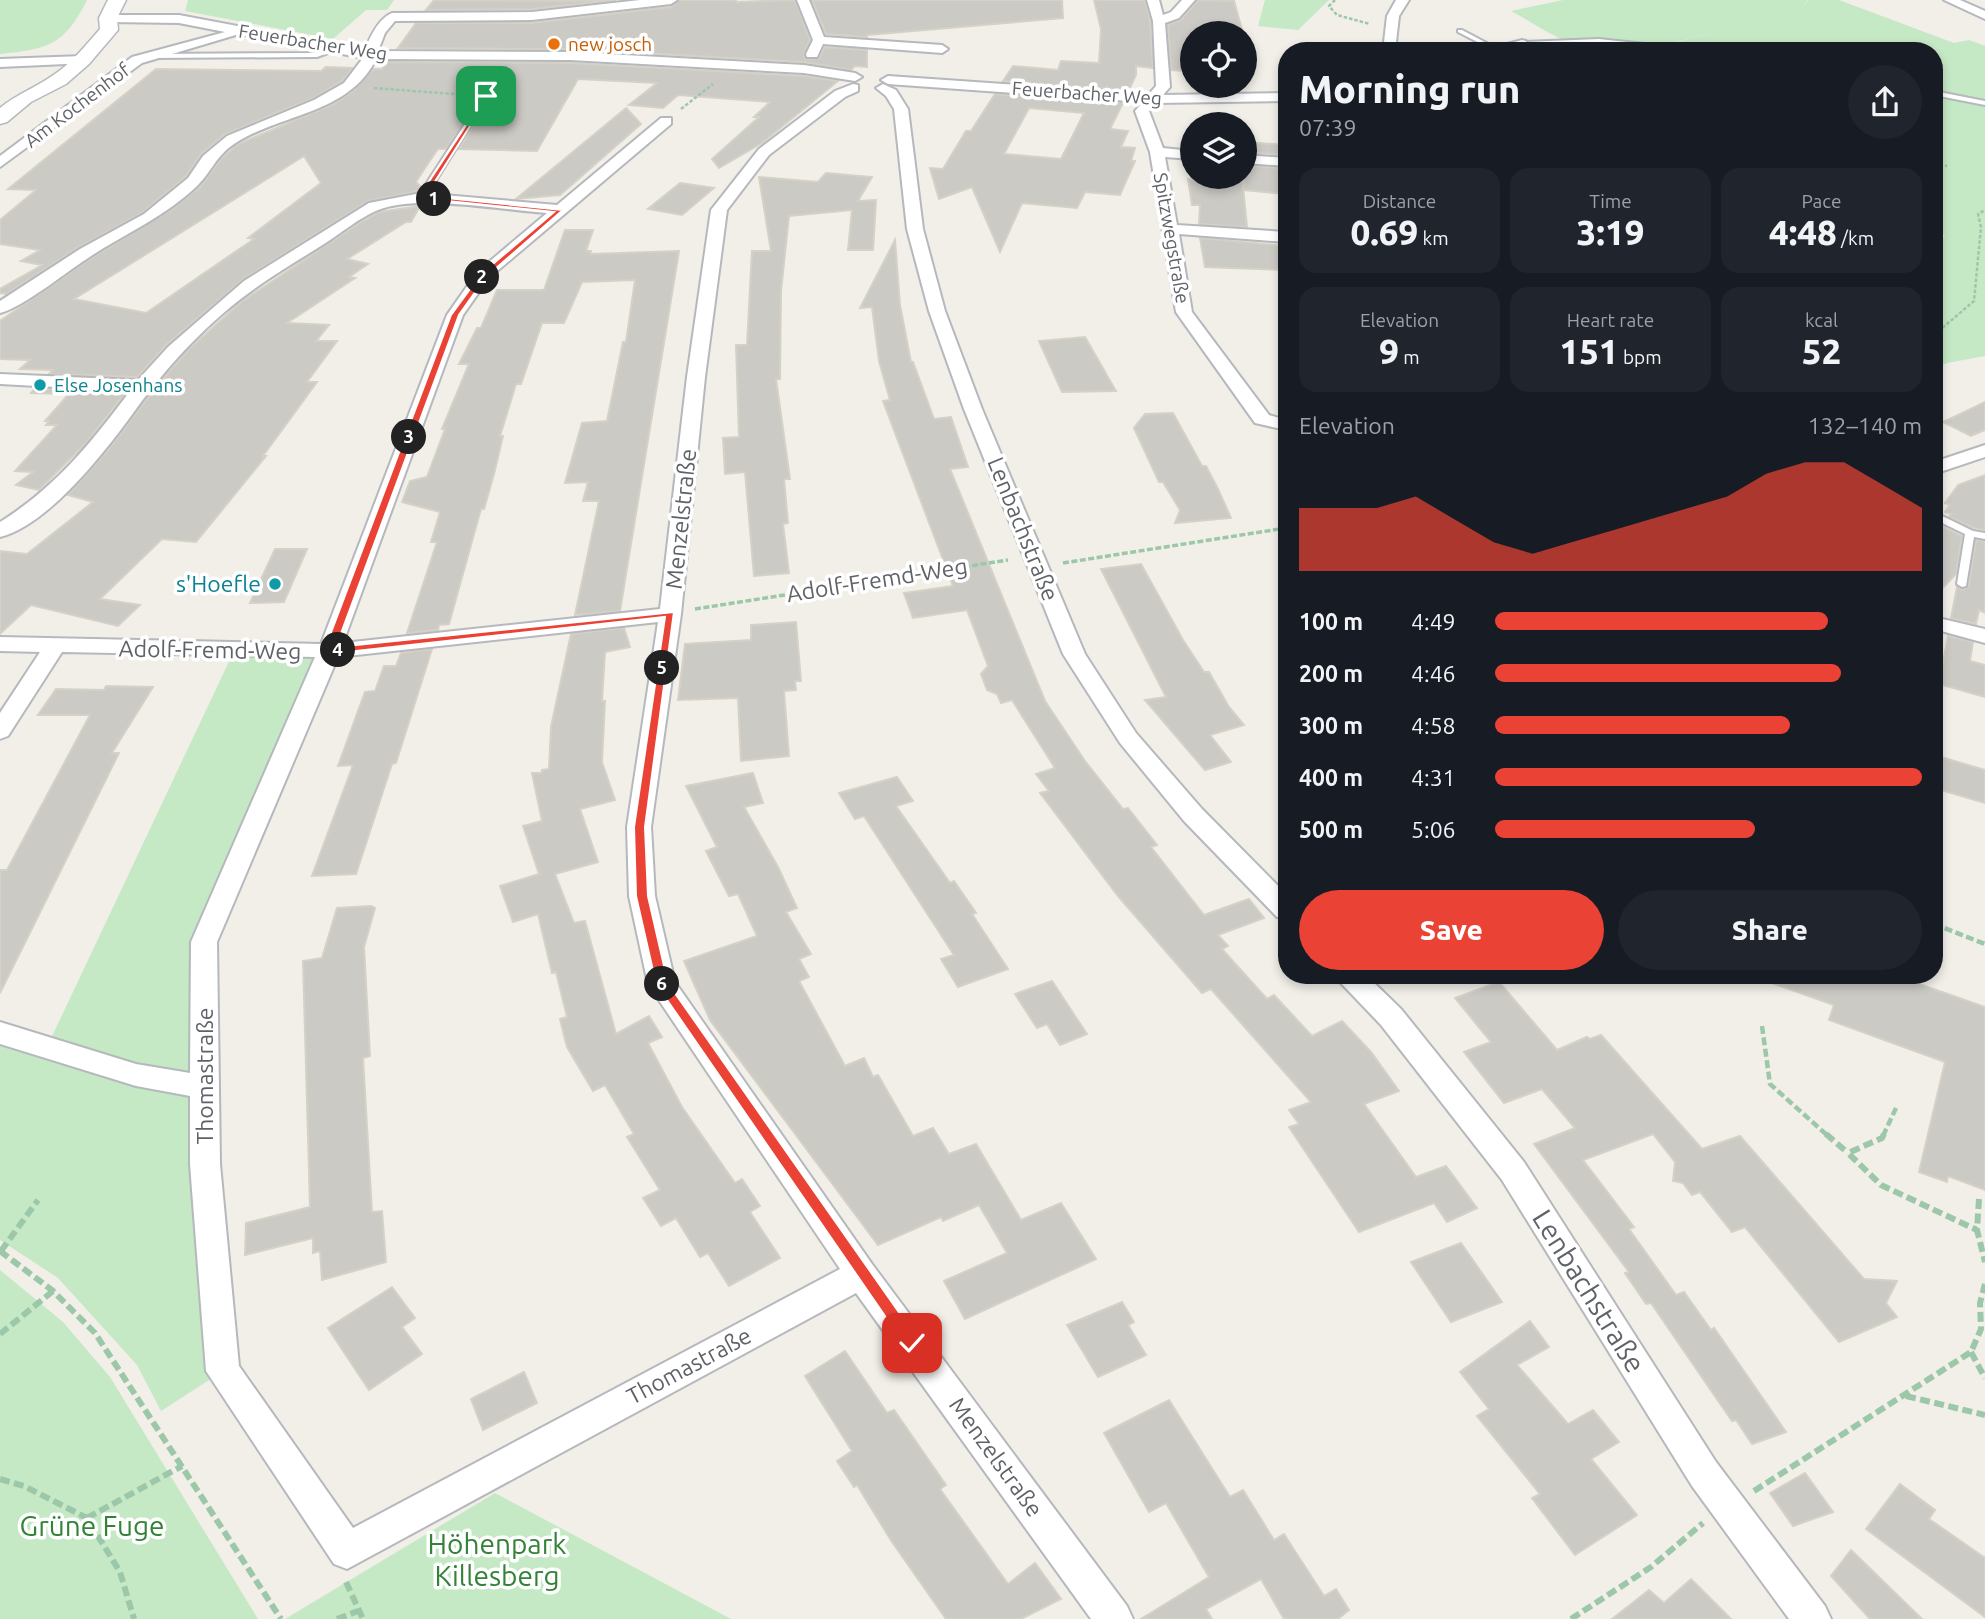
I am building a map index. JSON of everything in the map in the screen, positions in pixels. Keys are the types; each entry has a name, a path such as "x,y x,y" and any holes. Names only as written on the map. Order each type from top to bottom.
{"main road":[{"name":"Am Kochenhof","path":"0,118 24,98 59,80 83,60 109,30 108,18 117,0"},
{"path":"85,27 108,18"},
{"name":"Am Kochenhof","path":"24,98 22,86 69,42"}],"street":[{"path":"0,307 86,252 149,217 194,181 208,159 232,139 319,103 349,86 369,61 379,32 393,17 532,16 671,0"},
{"path":"803,0 819,40 804,69"},
{"path":"1153,0 1159,21 1163,87 1154,98"},
{"path":"1159,21 1175,15 1189,0"},
{"path":"1390,42 1398,4 1404,0"},
{"path":"1950,0 1985,15"},
{"name":"Feuerbacher Weg","path":"108,18 167,18 369,55 570,56 804,69 871,81 1154,98 1238,100 1278,98"},
{"name":"Am Kochenhof","path":"0,163 122,69 146,56 238,31"},
{"path":"819,40 942,49"},
{"path":"0,63 83,60"},
{"name":"Lenbachstraße","path":"871,81 891,93 901,109 915,229 937,310 973,409 1074,654 1128,738 1193,815 1278,902"},
{"name":"Menzelstraße","path":"871,81 840,94 764,152 719,210 696,377 670,614 639,827 642,896 662,984 861,1273 1114,1619"},
{"name":"Spitzwegstraße","path":"1154,98 1142,111 1157,152 1184,312 1262,419 1278,423"},
{"name":"Thomastraße","path":"666,121 483,275 455,315 329,651 204,942 205,1164 223,1371 347,1550 861,1273"},
{"path":"1157,152 1180,154"},
{"path":"1257,160 1278,161"},
{"path":"0,531 29,513 74,475 97,449 143,386 197,328 250,284 374,206 421,198 560,210"},
{"path":"1168,229 1278,236"},
{"path":"0,379 143,386"},
{"path":"1943,465 1985,451"},
{"name":"Adolf-Fremd-Weg","path":"0,644 329,651 670,614"},
{"path":"1943,625 1985,636"},
{"path":"0,731 54,647"},
{"name":"Lenbachstraße","path":"1359,984 1391,1017 1513,1171 1704,1474 1812,1619"},
{"path":"0,1033 136,1075 206,1087"}],"lane":[{"path":"1460,31 1478,42"},
{"path":"1573,42 1608,42"},
{"path":"146,56 317,55 334,49"},
{"path":"1943,95 1985,103"},
{"path":"421,198 486,96"},
{"path":"1943,520 1970,533 1985,536"},
{"path":"1962,584 1970,533"}],"path":[{"path":"1335,0 1329,6 1337,15 1392,30"},
{"path":"666,121 712,85"},
{"path":"349,86 486,96"},
{"path":"1943,165 1948,166"},
{"path":"1943,327 1974,301 1983,227 1978,214 1985,210"},
{"path":"1039,567 1278,529"},
{"name":"Adolf-Fremd-Weg","path":"709,606 1013,559 1018,570 1039,567"},
{"path":"1943,928 1985,944"},
{"path":"1762,1027 1770,1084 1881,1185 1977,1230"},
{"path":"1848,1153 1882,1138 1896,1108"},
{"path":"1979,1199 1977,1230 1985,1262"},
{"path":"37,1200 1,1251 53,1291 95,1333 281,1619"},
{"path":"1755,1490 1971,1352 1981,1329 1980,1303 1985,1284"},
{"path":"0,1334 53,1291"},
{"path":"1971,1352 1985,1378"},
{"path":"1906,1396 1985,1415"},
{"path":"87,1518 182,1466"},
{"path":"0,1479 24,1486 87,1518 120,1572 134,1619"},
{"path":"347,1550 346,1583 363,1619"},
{"path":"1571,1619 1651,1567"},
{"path":"337,1619 358,1611"}],"green space":[{"path":"0,0 87,0 62,36 42,47 0,54"},
{"path":"188,0 394,0 387,10 366,10 333,39 185,11"},
{"path":"1265,0 1329,0 1298,30 1258,26"},
{"path":"1563,0 1808,0 1801,9 1809,0 1839,0 1954,43 1969,40 1985,46 1985,356 1943,365 1943,42 1677,42 1713,32 1675,42 1570,42 1511,11"},
{"path":"234,651 329,651 204,942 223,1371 161,1411 137,1365 58,1278 0,1240 0,1033 47,1047"},
{"name":"Grüne Fuge","path":"0,1270 63,1322 110,1377 258,1619 0,1619"},
{"name":"Höhenpark Killesberg","path":"495,1493 731,1619 285,1619"}],"building":[{"path":"434,0 607,1 532,9 426,10"},
{"path":"679,0 795,0 810,40 804,53 805,59 819,58 825,47 867,50 867,67 855,66 851,70 804,62 570,49 398,48 416,23 532,23 671,7"},
{"path":"812,0 1062,0 1063,18 867,37 826,34"},
{"path":"1094,0 1145,0 1150,21 1153,68 1136,66 1136,75 1129,90 1003,81 1013,66 1058,70 1061,61 1099,63 1101,29"},
{"path":"1198,0 1234,1 1240,21 1180,21 1180,71 1171,70 1168,25 1181,20"},
{"path":"388,62 570,63 804,76 838,81 762,143 719,168 712,159 759,117 754,117 770,102 678,95 663,108 629,105 657,83 578,79 537,151 459,149 491,97 485,92 446,149 438,149 427,165 416,182 421,187 419,191 368,201 243,279 166,345 137,377 49,374 53,370 20,369 30,360 0,359 0,321 92,258 174,208 200,187 221,159 238,144 334,104 351,93 373,69 382,69","holes":["304,156 321,183 248,238 254,239 146,313 74,299"]},
{"path":"326,67 352,68 342,81 313,98 225,134 201,154 186,176 143,212 79,247 6,294 0,293 0,289 42,265 21,261 40,250 0,244 0,220 36,190 8,189 156,69 321,71"},
{"path":"995,94 1123,103 1110,129 1128,131 1121,147 1135,148 1131,161 1135,161 1120,195 1085,192 1077,208 1022,203 1000,252 972,187 939,199 930,168 943,169 966,131 971,131","holes":["1029,108 1084,113 1061,159 1004,154"]},
{"path":"626,108 641,124 560,195 516,199"},
{"path":"1257,143 1278,144 1278,154 1257,153"},
{"path":"1257,167 1278,168 1278,193 1244,189 1257,189"},
{"path":"826,173 872,177 858,201 876,200 873,250 848,250 852,210 789,216 781,291 780,379 776,379 790,479 784,479 788,523 783,524 789,573 754,576 745,472 725,474 723,438 739,437 736,345 747,345 752,251 771,251 759,177 818,182"},
{"path":"680,183 714,188 682,215 648,209"},
{"path":"1190,189 1243,189 1247,227 1199,224 1200,205 1192,205"},
{"path":"420,206 411,222 406,222 347,259 368,264 349,277 355,278 287,323 329,325 316,341 337,341 307,382 317,382 263,456 266,456 196,542 162,539 100,599 140,605 118,626 31,605 0,634 0,551 27,554 93,502 68,495 190,348 241,302 358,224 379,212"},
{"path":"565,230 593,230 586,251 591,251 590,254 679,251 620,611 575,615 599,501 583,501 588,482 565,483 582,423 607,421 623,342 626,342 635,280 582,282 564,323 542,323 521,384 516,384 500,436 503,436 494,474 484,509 481,509 449,624 439,625 438,630 407,633 437,542 431,542 440,512 402,502 410,481 427,477 445,429 442,429 469,364 459,364 477,328 481,328 497,290 544,290"},
{"path":"1200,238 1278,245 1278,270 1205,267"},
{"path":"895,240 900,305 911,362 934,419 951,417 968,467 950,469 1045,701 1085,761 1123,809 1128,808 1157,845 1151,847 1204,915 1249,899 1264,918 1218,935 1228,946 1222,949 1267,999 1274,995 1312,1036 1342,1021 1371,1052 1399,1091 1364,1104 1416,1177 1446,1166 1477,1208 1447,1222 1434,1203 1359,1232 1289,1127 1299,1124 1289,1110 1311,1102 1211,989 1202,993 1118,896 1040,793 1049,791 1036,774 1055,768 1012,700 1001,703 997,694 987,690 981,674 988,666 967,610 913,618 904,593 953,586 883,401 890,400 879,361 872,307 860,308"},
{"path":"1085,337 1116,391 1062,392 1039,341"},
{"path":"35,388 125,393 85,444 39,490 16,485 33,472 15,471 57,425 46,425 49,421 45,421 69,394 31,393"},
{"path":"1985,402 1985,430 1971,436 1943,422"},
{"path":"1173,413 1202,466 1206,466 1231,518 1175,523 1180,510 1163,482 1159,482 1134,428 1145,414"},
{"path":"1985,475 1985,530 1949,517 1951,514 1945,512 1950,505 1945,503 1958,485"},
{"path":"1943,529 1962,536 1956,574 1943,588"},
{"path":"1976,540 1985,541 1985,613 1979,610 1976,624 1951,618 1957,587 1963,590 1969,586"},
{"name":"s'Hoefle","path":"275,549 307,549 284,602 250,603"},
{"path":"1141,564 1183,640 1204,672 1209,672 1229,707 1244,725 1210,735 1231,762 1205,770 1145,700 1166,697 1101,569"},
{"path":"796,622 801,681 795,681 796,690 784,691 789,756 741,761 738,698 678,700 685,644 751,640 751,625"},
{"path":"624,628 630,647 605,652 602,701 605,701 602,762 615,800 580,809 598,862 555,874 574,923 585,921 616,1034 649,1016 662,1037 648,1043 682,1107 735,1183 742,1179 760,1206 750,1212 780,1258 729,1286 708,1253 700,1257 676,1218 661,1226 643,1198 660,1190 627,1137 634,1134 605,1085 593,1091 567,1047 560,1019 567,1017 556,972 552,973 538,914 513,922 500,886 539,874 523,826 542,821 532,773 549,769 551,727 571,634"},
{"path":"1948,636 1973,642 1970,661 1985,665 1985,697 1943,685 1943,663"},
{"path":"432,649 396,763 392,764 356,874 312,876 353,765 338,766 365,692 375,691 384,666 396,666 401,653"},
{"path":"106,686 153,687 112,753 119,753 0,993 0,870 7,870 90,715 38,715 56,689 104,690"},
{"path":"1943,758 1985,770 1985,803 1943,791"},
{"path":"753,773 763,803 744,807 778,867 797,908 786,912 811,954 799,959 809,977 799,981 845,1066 864,1058 873,1077 878,1075 913,1136 933,1128 949,1154 976,1144 1021,1220 1061,1203 1096,1259 965,1319 944,1281 1007,1253 979,1205 943,1221 941,1217 878,1245 710,1020 684,961 757,936 738,894 729,896 706,851 717,847 686,786"},
{"path":"897,777 913,801 896,806 950,883 954,881 976,913 972,914 1008,969 958,987 941,959 954,955 864,816 855,819 839,793"},
{"path":"337,908 375,908 364,947 370,1056 363,1058 372,1212 382,1211 386,1262 322,1280 320,1251 313,1253 313,1238 245,1255 246,1223 310,1207 303,961 322,958"},
{"path":"1052,981 1087,1034 1060,1045 1047,1024 1037,1028 1015,994"},
{"path":"1494,984 1501,984 1557,1050 1587,1037 1590,1039 1601,1035 1702,1149 1740,1136 1864,1279 1897,1281 1886,1303 1897,1317 1839,1342 1745,1227 1732,1232 1700,1192 1692,1195 1683,1183 1673,1181 1675,1162 1653,1134 1583,1160 1634,1227 1629,1229 1676,1295 1684,1292 1711,1330 1714,1328 1786,1432 1752,1444 1736,1420 1732,1421 1651,1303 1646,1304 1625,1273 1629,1272 1534,1144 1575,1128 1542,1089 1504,1103 1464,1052 1491,1042 1455,998"},
{"path":"1775,984 1920,984 1985,1007 1985,1190 1948,1176 1947,1182 1919,1172 1945,1062 1829,1020 1834,1005"},
{"path":"1461,1243 1502,1302 1451,1322 1411,1262"},
{"path":"392,1287 415,1318 402,1327 422,1354 369,1390 328,1328"},
{"path":"1122,1302 1134,1322 1128,1325 1146,1355 1098,1377 1067,1325"},
{"path":"1530,1321 1549,1347 1517,1365 1568,1424 1593,1410 1619,1442 1591,1459 1637,1515 1575,1555 1532,1498 1540,1494 1477,1416 1489,1409 1460,1372"},
{"path":"845,1351 887,1413 894,1410 946,1485 940,1489 1008,1584 1035,1563 1061,1599 1021,1619 946,1619 892,1542 857,1485 854,1487 837,1461 852,1451 805,1376"},
{"path":"524,1372 537,1403 483,1430 471,1399"},
{"path":"1169,1400 1230,1497 1243,1490 1274,1540 1284,1534 1324,1596 1336,1589 1349,1610 1338,1619 1284,1619 1261,1579 1206,1609 1212,1619 1141,1619 1209,1577 1166,1503 1149,1512 1104,1433"},
{"path":"1805,1473 1833,1512 1793,1526 1770,1493"},
{"path":"1900,1484 1935,1510 1929,1519 1985,1558 1985,1617 1866,1529"},
{"path":"1851,1550 1922,1619 1870,1619 1831,1576"},
{"path":"1691,1579 1731,1619 1612,1619 1649,1590 1664,1603"}],"place":[{"name":"new josch","path":"554,44"},
{"name":"Else Josenhans","path":"40,385"},
{"name":"s'Hoefle","path":"275,584"}],"route":[{"path":"486,96 421,198 560,210 483,275 455,315 329,651 670,614 639,827 642,896 662,984 912,1343"}]}
